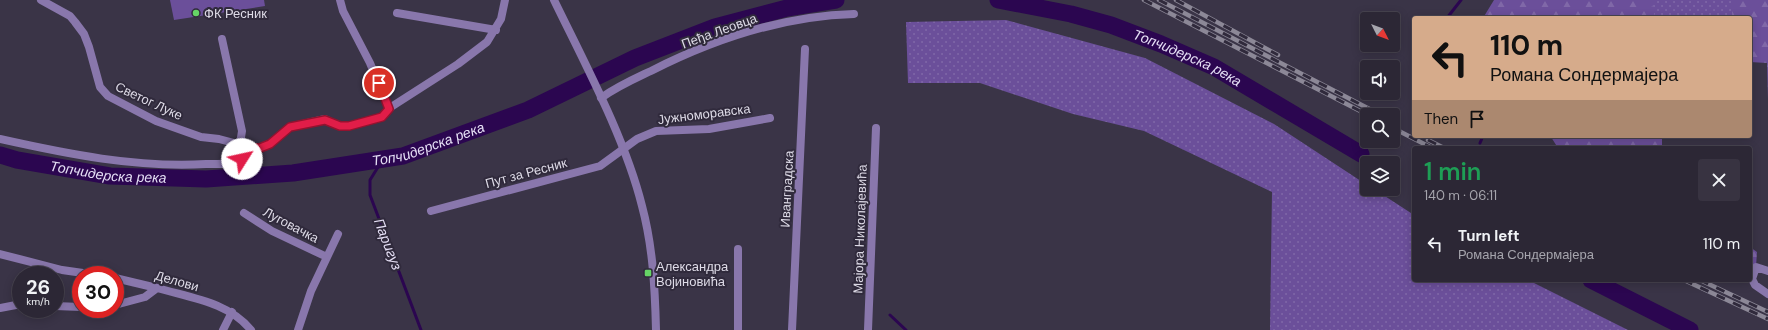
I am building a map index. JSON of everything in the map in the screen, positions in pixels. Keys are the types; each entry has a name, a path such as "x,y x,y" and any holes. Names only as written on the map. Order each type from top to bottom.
{"street":[{"name":"Светог Луке","path":"41,0 62,12 75,22 84,34 100,87 108,96 156,121 201,137 240,144 252,148"},
{"path":"340,0 343,11 370,63 389,109"},
{"path":"0,139 75,155 123,161 178,165 227,164 245,157 252,148 260,148 270,144 290,127 325,120 340,126 349,126 382,117 389,109 472,54 487,42 496,30 501,19 504,0"},
{"path":"554,0 599,96 635,181 647,229 654,285 656,330"},
{"path":"397,13 496,30"},
{"name":"Пеђа Леовца","path":"599,96 622,83 714,43 784,22 829,15 854,14"},
{"path":"222,39 242,131 240,144"},
{"name":"Иванградска","path":"792,330 806,49"},
{"name":"Јужноморавска","path":"622,149 637,139 656,131 709,128 770,118"},
{"name":"Мајора Николајевића","path":"868,330 876,128"},
{"name":"Пут за Ресник","path":"431,211 600,166 622,149"},
{"name":"Луговачка","path":"244,213 272,231 327,257"},
{"name":"Луговачка","path":"298,330 308,299 338,234"},
{"path":"738,249 738,330"},
{"path":"0,254 72,271"},
{"path":"1768,271 1756,267 1752,279 1755,285 1768,294"},
{"name":"Делови","path":"124,280 209,303 232,312 251,330"},
{"path":"124,303 145,297 157,288"},
{"path":"0,308 12,306"},
{"path":"222,330 232,312"}],"green space":[{"name":"ФК Ресник","path":"170,0 264,0 265,6 174,20"},
{"path":"1494,0 1651,0 1655,16 1484,16"},
{"path":"1649,0 1732,0 1732,16 1653,16"},
{"path":"1732,0 1768,0 1768,99 1767,63 1752,62 1752,16 1732,16"},
{"path":"1006,20 1145,58 1274,124 1360,180 1360,196 1385,196 1412,214 1412,282 1532,282 1628,330 1270,330 1272,192 1144,131 1073,114 980,83 908,83 906,22"},
{"path":"1552,138 1662,138 1662,146 1557,146"},
{"path":"1752,248 1757,252 1756,267 1752,265"}],"waterway":[{"name":"Топчидерска река","path":"0,155 17,160 110,176 206,179 293,173 403,156 528,110 635,58 715,27 787,8 836,0"},
{"name":"Топчидерска река","path":"998,0 1071,14 1111,25 1161,44 1214,67 1361,154"},
{"path":"1449,16 1461,0"},
{"path":"1480,143 1482,138"},
{"name":"Паригуз","path":"383,159 370,180 370,195 421,330"},
{"name":"Топчидерска река","path":"1595,282 1690,330"},
{"path":"890,315 906,330"}],"railway":[{"path":"1144,0 1360,111"},
{"path":"1159,0 1367,108"},
{"path":"1176,0 1278,55"},
{"path":"1400,132 1412,138"},
{"path":"1412,138 1428,146"},
{"path":"1428,140 1440,146"},
{"path":"1688,282 1768,319"},
{"path":"1704,282 1768,312"}],"place":[{"name":"ФК Ресник","path":"196,13"},
{"name":"Александра Војиновића","path":"648,273"}],"route":[{"path":"242,159 252,148 256,149 270,144 290,127 325,120 340,126 349,126 379,119 384,116 389,109 379,83"}]}
